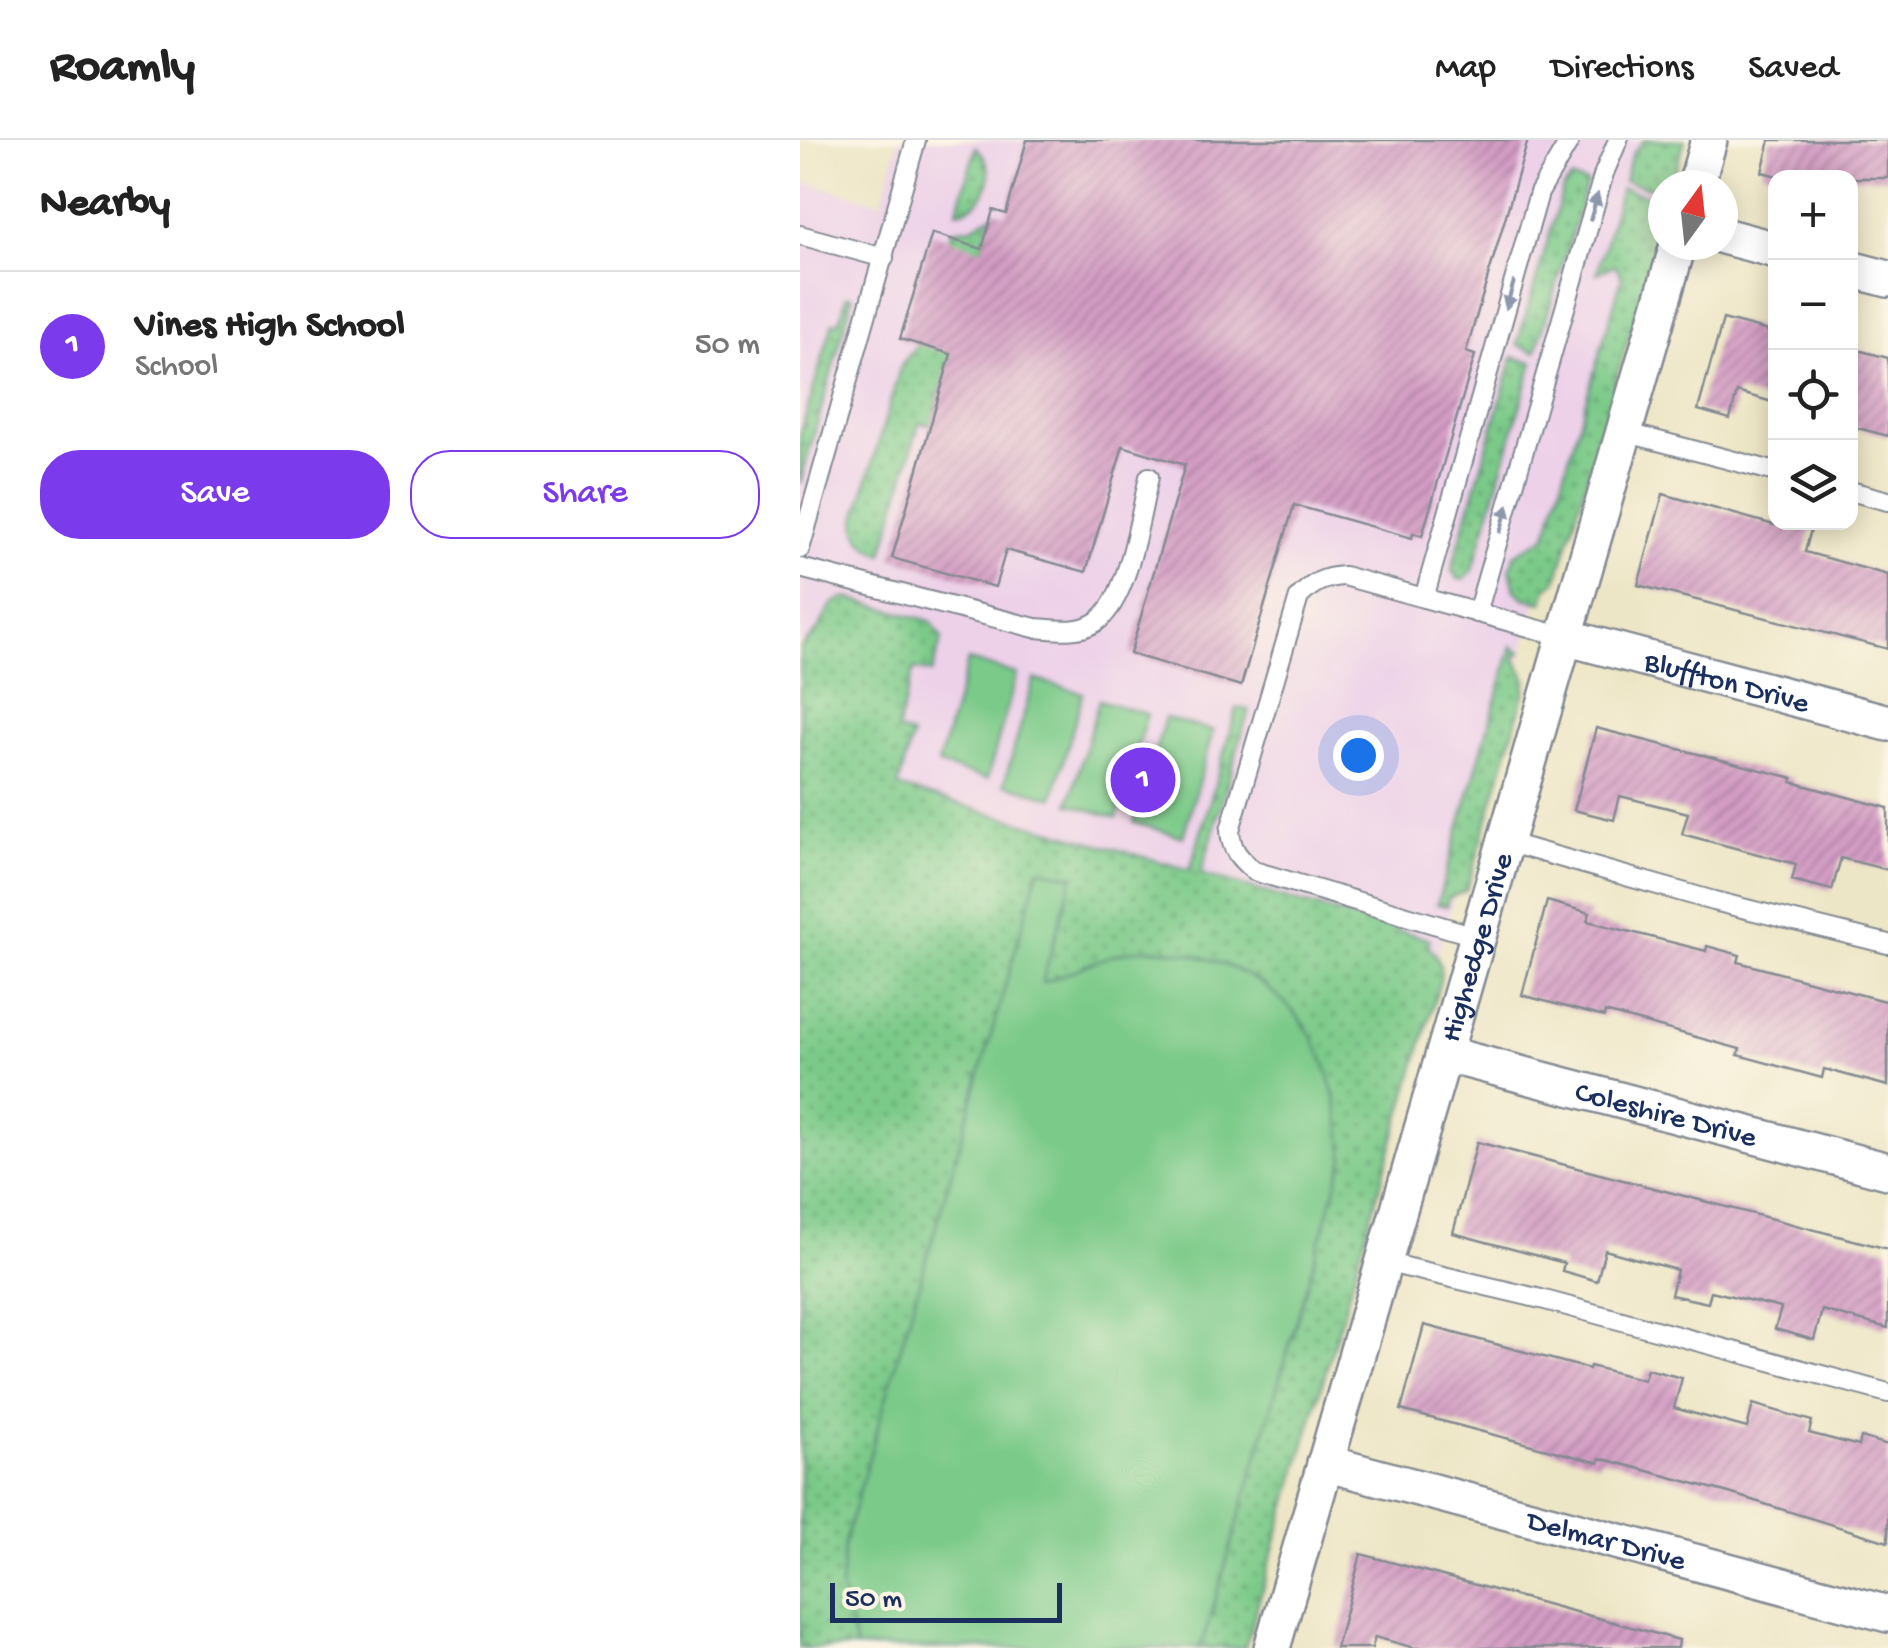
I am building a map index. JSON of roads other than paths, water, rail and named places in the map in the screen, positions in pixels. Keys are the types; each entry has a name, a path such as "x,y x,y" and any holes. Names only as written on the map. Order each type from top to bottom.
{"street":[{"path":"1700,170 1709,140"},
{"path":"1738,240 1768,248"},
{"name":"Highedge Drive","path":"1272,1648 1674,260"},
{"path":"1858,272 1888,279"},
{"name":"Bluffton Drive","path":"1565,638 1888,722"},
{"name":"Coleshire Drive","path":"1444,1054 1888,1171"},
{"name":"Delmar Drive","path":"1325,1463 1888,1614"}],"lane":[{"path":"800,548 916,140"},
{"path":"1424,598 1539,193 1570,140"},
{"path":"1477,613 1604,172 1618,140"},
{"path":"800,235 884,258"},
{"path":"1624,432 1768,470"},
{"path":"800,568 1035,628 1072,630 1096,622 1118,596 1150,477"},
{"path":"1858,493 1888,501"},
{"path":"1478,937 1254,871 1231,845 1230,830 1298,598 1312,584 1327,577 1344,576 1565,638"},
{"path":"1506,842 1714,901 1888,944"},
{"path":"1384,1262 1541,1299 1888,1392"}],"place":[{"name":"Vines High School","path":"1143,780"}]}
